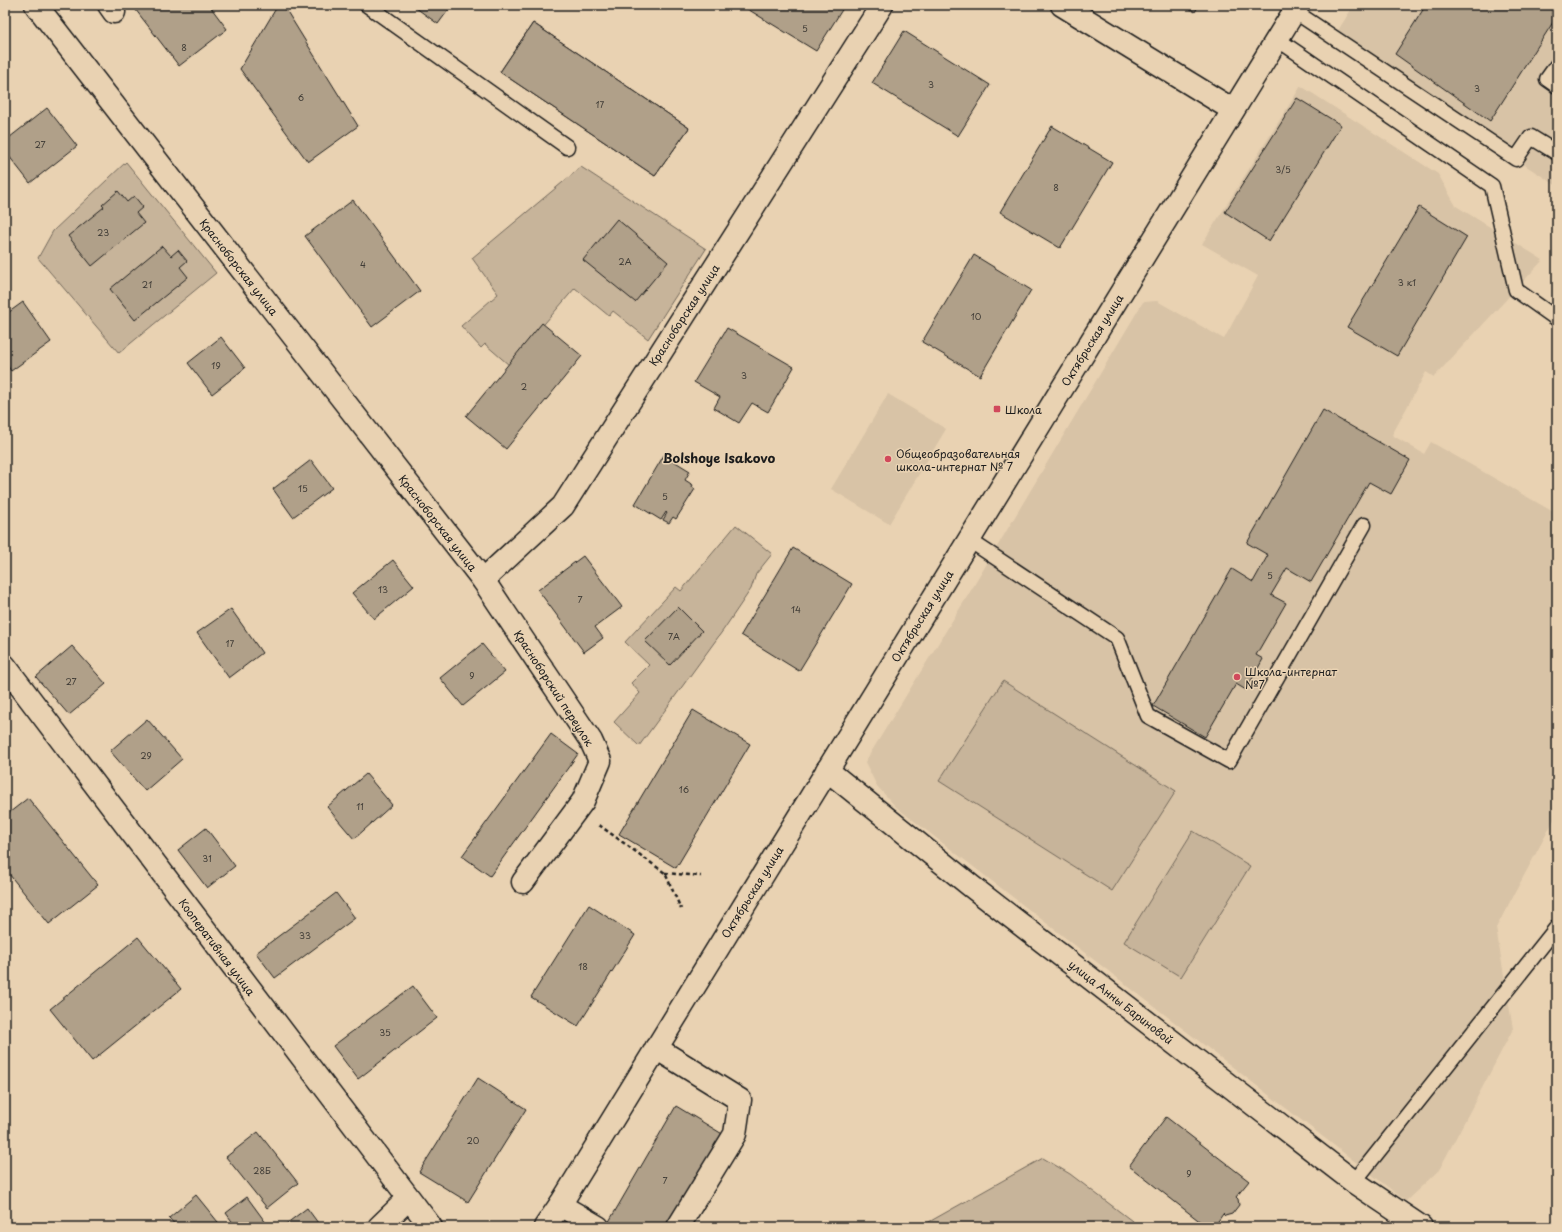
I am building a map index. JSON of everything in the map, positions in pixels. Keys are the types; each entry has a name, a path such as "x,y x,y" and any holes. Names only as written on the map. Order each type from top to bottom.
{"street":[{"name":"Красноборская улица","path":"36,5 483,580 563,506 882,5"},
{"path":"1062,5 1233,110"},
{"name":"Октябрьская улица","path":"545,1227 560,1205 1296,8"},
{"name":"Красноборский переулок","path":"483,580 591,741 600,760 583,801 523,882"},
{"name":"Кооперативная улица","path":"5,666 430,1227"},
{"name":"улица Анны Бариновой","path":"827,770 984,896 1354,1182 1421,1227"},
{"path":"656,1048 740,1100 735,1134 678,1227"},
{"path":"379,1227 408,1199"},
{"path":"560,1205 598,1227"}],"lane":[{"path":"367,5 567,147"},
{"path":"1296,8 1516,159 1531,137 1557,153"},
{"path":"1277,39 1492,186 1516,290 1557,319"},
{"path":"1557,65 1548,79 1557,86"},
{"path":"968,540 1117,638 1148,716 1229,761 1364,525"},
{"path":"1354,1182 1557,927"}],"path":[{"path":"583,801 600,827 666,873 702,876"},
{"path":"666,873 681,909"}],"shaded area":[{"path":"1354,5 1557,5 1557,186 1332,40"},
{"name":"Школа-интернат №7","path":"1301,86 1438,174 1456,206 1543,260 1434,377 1426,372 1392,435 1424,454 1431,442 1557,514 1557,814 1496,928 1513,1029 1439,1170 1406,1201 896,807 877,786 865,762 970,592 1143,302 1157,301 1224,339 1258,276 1202,244"},
{"path":"126,162 216,273 119,353 38,258 53,231"},
{"path":"581,167 706,249 648,339 613,311 609,316 575,288 509,365 485,344 481,348 461,326 498,294 472,258"},
{"name":"Общеобразовательная школа-интернат № 7","path":"888,394 946,429 889,524 831,489"},
{"path":"736,525 772,554 756,574 751,589 724,629 639,746 614,722 640,693 631,683 649,665 625,642 676,587 681,591"},
{"path":"1003,681 1176,791 1112,891 939,781"},
{"path":"1193,831 1250,866 1181,977 1124,942"},
{"path":"1043,1158 1070,1174 1140,1227 920,1227"}],"building":[{"path":"132,5 209,5 227,29 179,66"},
{"path":"278,5 283,5 358,126 308,162 240,69"},
{"path":"412,5 452,5 438,24"},
{"path":"741,5 845,5 816,51"},
{"path":"1184,5 1199,5 1195,12"},
{"path":"1426,5 1557,5 1557,16 1490,121 1395,54"},
{"path":"533,23 689,128 655,176 500,72"},
{"path":"533,23 689,128 655,176 500,72"},
{"path":"904,31 990,85 958,136 872,83"},
{"path":"1297,98 1341,125 1269,241 1225,212"},
{"path":"47,108 77,146 30,183 5,151 5,141"},
{"path":"1052,126 1112,162 1060,248 1000,212"},
{"path":"118,191 127,202 134,196 143,207 136,213 144,223 92,266 68,236 104,207 102,205"},
{"path":"353,200 420,291 372,327 305,236"},
{"path":"1419,207 1467,237 1397,356 1347,327"},
{"path":"617,219 668,262 635,302 583,260"},
{"path":"162,246 171,256 178,250 187,261 180,267 188,277 135,320 110,289"},
{"path":"974,255 1031,290 980,376 922,342"},
{"path":"23,302 51,342 11,371 5,362 5,315"},
{"path":"542,323 582,356 506,449 466,416"},
{"path":"727,328 794,367 768,412 752,403 739,423 714,408 720,397 694,382"},
{"path":"221,337 245,368 212,394 188,363"},
{"path":"1323,410 1410,460 1391,494 1369,482 1311,582 1287,568 1271,595 1286,603 1256,655 1263,659 1246,690 1236,684 1205,737 1153,706 1232,569 1253,582 1268,555 1247,543"},
{"path":"664,455 690,471 685,480 693,485 692,487 695,489 676,519 673,517 669,523 663,520 667,513 666,512 661,520 635,504"},
{"path":"311,460 332,488 293,517 273,489"},
{"path":"793,548 852,584 799,671 741,635"},
{"path":"583,556 622,607 595,627 603,638 584,652 538,590"},
{"path":"393,560 414,586 374,619 352,593"},
{"path":"678,607 702,631 670,665 645,641"},
{"path":"231,609 262,653 229,678 197,633"},
{"path":"482,644 505,672 463,706 440,678"},
{"path":"72,646 106,684 69,715 36,677"},
{"path":"693,710 750,744 676,868 619,834"},
{"path":"147,719 182,759 145,791 110,751"},
{"path":"551,734 578,754 490,876 462,856"},
{"path":"366,774 392,805 354,839 327,807"},
{"path":"28,798 98,885 49,924 5,869 5,816"},
{"path":"206,828 235,866 207,888 178,850"},
{"path":"336,893 355,918 275,978 256,953"},
{"path":"589,905 635,935 578,1026 531,997"},
{"path":"138,937 181,989 92,1061 50,1009"},
{"path":"413,986 437,1018 358,1079 333,1046"},
{"path":"478,1078 526,1109 468,1202 419,1172"},
{"path":"676,1106 724,1135 670,1227 609,1227 607,1225"},
{"path":"1166,1117 1249,1181 1236,1197 1239,1205 1232,1214 1225,1216 1223,1214 1214,1227 1207,1227 1129,1166"},
{"path":"258,1132 298,1183 267,1208 226,1157"},
{"path":"196,1195 222,1227 177,1227 169,1218"},
{"path":"247,1197 269,1227 236,1227 226,1213"},
{"path":"307,1208 321,1227 282,1227"}],"place":[{"name":"Школа","path":"997,409"},
{"name":"Общеобразовательная школа-интернат № 7","path":"888,459"},
{"name":"Школа-интернат №7","path":"1237,677"}],"district":[{"name":"Bolshoye Isakovo","path":"719,457"}]}
